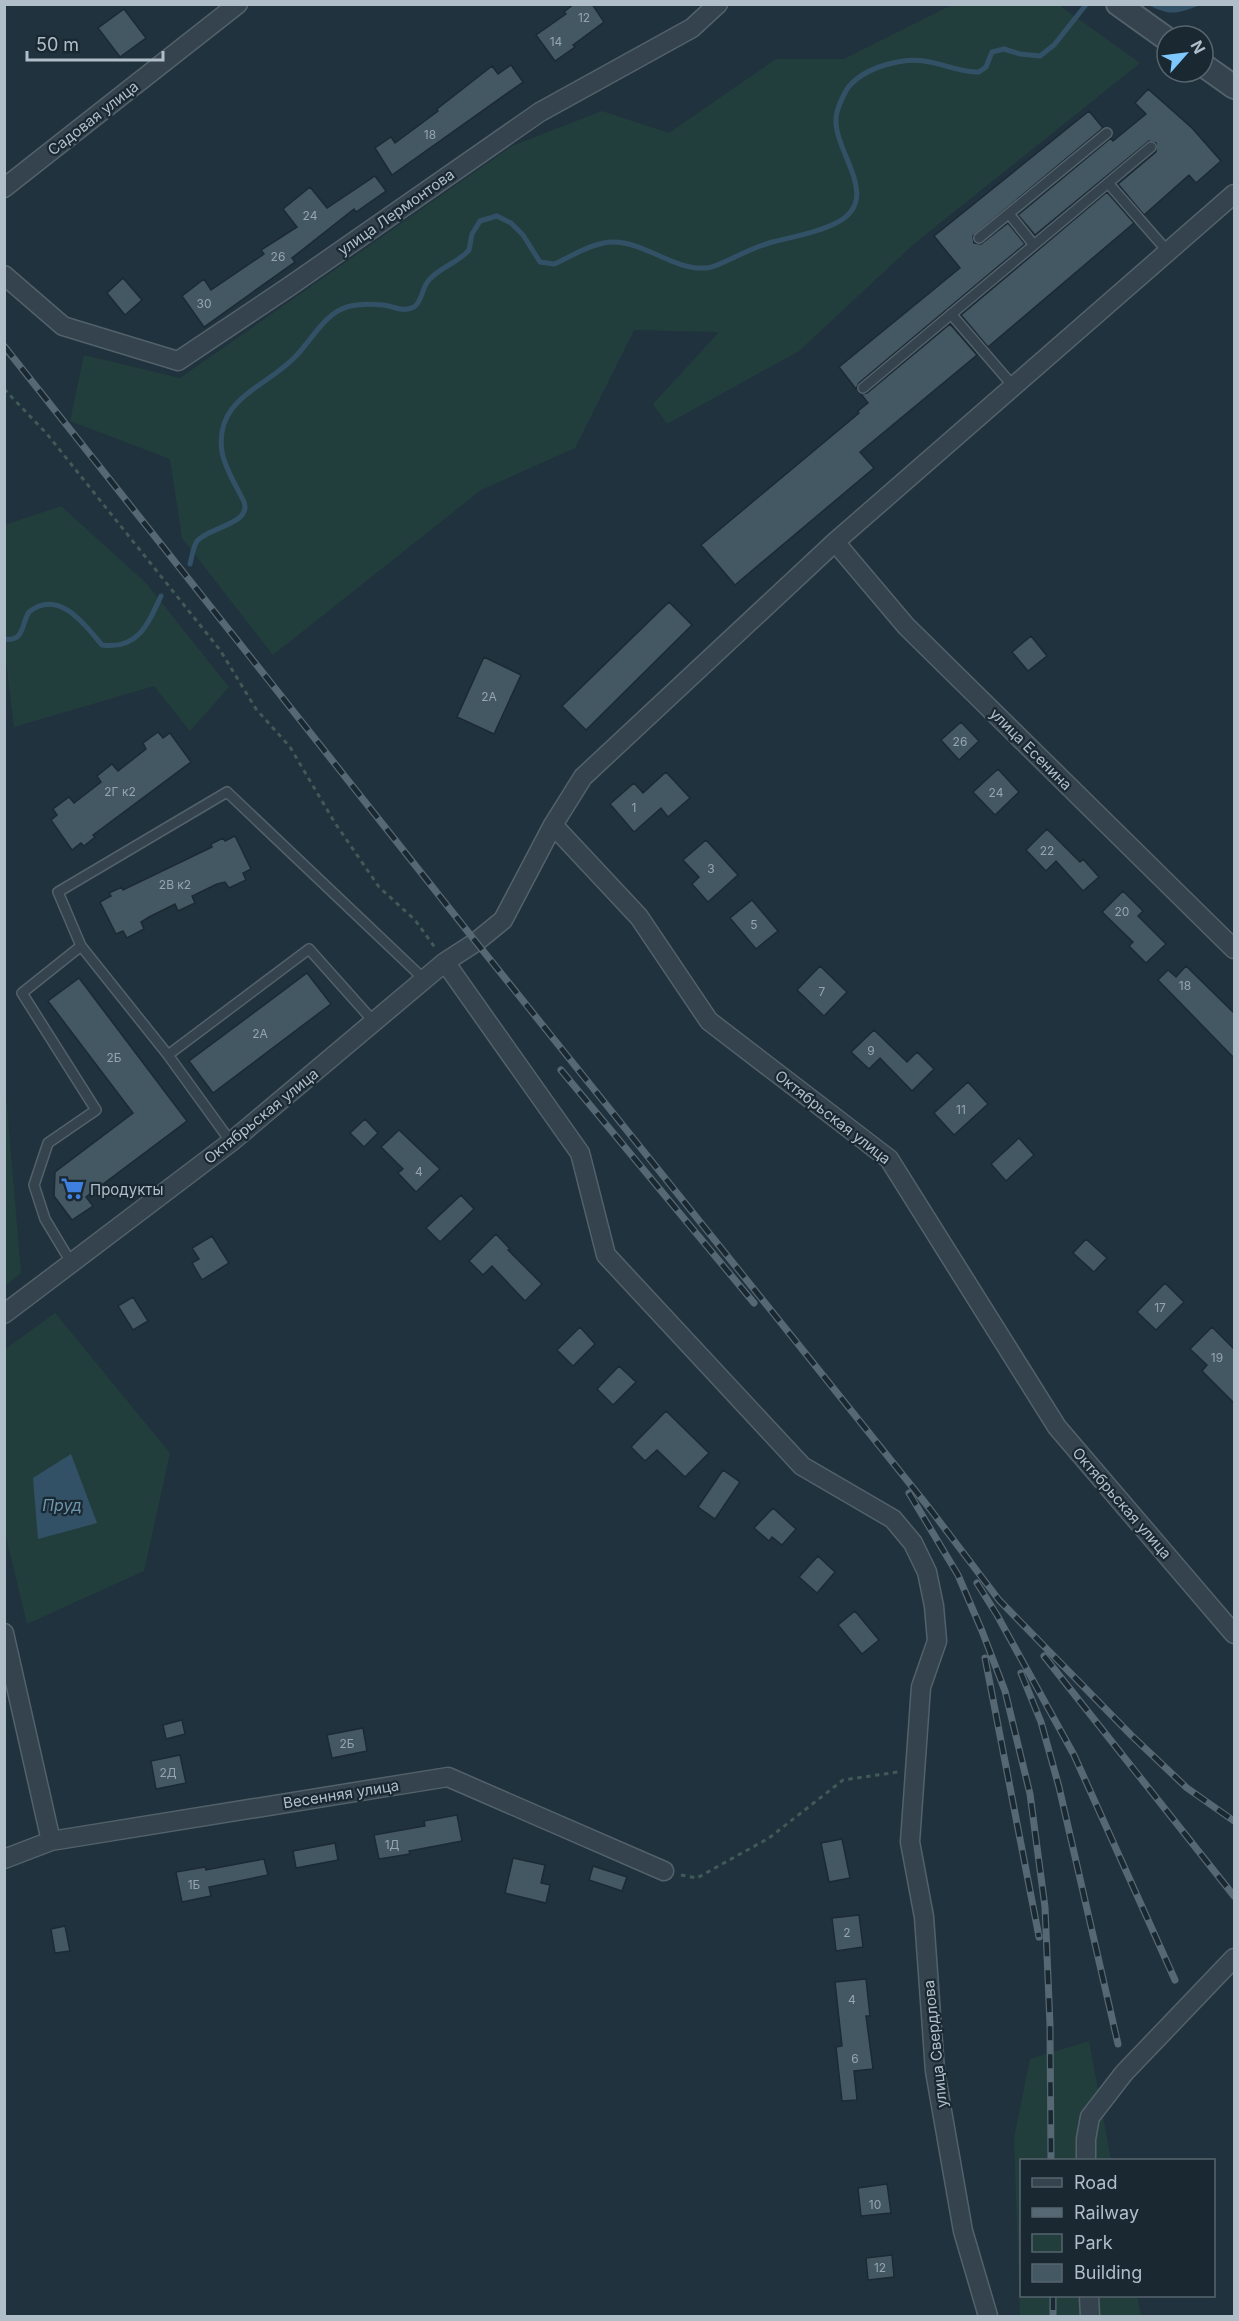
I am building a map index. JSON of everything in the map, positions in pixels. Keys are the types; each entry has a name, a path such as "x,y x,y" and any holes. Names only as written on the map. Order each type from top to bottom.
{"street":[{"name":"Садовая улица","path":"4,188 238,4"},
{"name":"улица Лермонтова","path":"4,275 63,326 178,361 540,112 692,28 718,4"},
{"path":"1118,4 1155,30"},
{"path":"1215,74 1234,87"},
{"path":"553,825 583,777 835,542 1234,194"},
{"name":"улица Есенина","path":"835,542 906,626 1234,949"},
{"name":"Октябрьская улица","path":"4,1314 231,1143 445,962 477,942 503,920 553,825 639,917 709,1021 889,1159 1057,1427 1234,1634"},
{"path":"445,962 580,1153 606,1255 802,1466 893,1519 913,1543 927,1572 934,1606 937,1641 921,1687 917,1769"},
{"path":"4,1633 51,1841"},
{"name":"улица Свердлова","path":"917,1769 910,1842 924,1917 935,2071 963,2231 988,2316"},
{"name":"Весенняя улица","path":"4,1860 51,1841 448,1777 664,1871"},
{"path":"1086,2159 1086,2139 1090,2117 1124,2073 1234,1958"},
{"path":"1089,2297 1089,2316"}],"lane":[{"path":"980,238 1107,133"},
{"path":"863,388 1151,147"},
{"path":"1108,183 1169,253"},
{"path":"1009,214 1034,245"},
{"path":"951,314 1014,387"},
{"path":"231,1143 168,1055 81,946 58,892 227,792 425,980"},
{"path":"72,1264 45,1219 34,1185 48,1143 96,1110 22,993 81,946"},
{"path":"168,1055 309,949 375,1023"}],"path":[{"path":"4,389 47,434 220,650 256,709 291,747 335,823 379,887 415,920 445,962"},
{"path":"664,1871 698,1878 769,1838 843,1780 917,1769"}],"green space":[{"path":"952,5 1059,5 1140,63 915,243 799,351 667,424 653,404 719,332 634,330 575,448 481,490 273,655 182,538 170,459 70,421 84,355 180,378 512,146 602,111 669,133 776,59 844,59"},
{"path":"61,506 146,583 229,687 190,731 154,686 14,727 4,644 5,525"},
{"path":"5,1083 21,1273 4,1286"},
{"path":"55,1313 170,1453 144,1571 27,1624 5,1532 4,1350"},
{"path":"1089,2041 1111,2159 1020,2159 1020,2297 1137,2297 1141,2316 1020,2316 1014,2138 1030,2059"}],"water":[{"path":"1149,5 1201,5 1169,12"},
{"name":"Пруд","path":"71,1454 97,1523 38,1539 33,1478"}],"building":[{"path":"574,4 592,4 604,22 555,61 536,35 566,14 564,12"},
{"path":"124,9 146,38 120,57 98,28"},
{"path":"511,65 523,82 392,175 375,148 391,137 395,143 492,66 498,74"},
{"path":"1148,89 1192,128 1221,161 1196,183 1189,175 1144,215 1118,184 1156,152 1156,143 1149,141 1035,235 1018,215 1111,138 1113,141 1146,114 1135,103"},
{"path":"1089,111 1103,128 973,236 974,243 981,244 1008,223 1025,244 859,383 856,389 839,367 960,268 934,236"},
{"path":"375,176 386,191 356,212 354,209 292,258 295,262 204,327 182,296 204,279 211,290 264,254 261,250 297,227 283,209 310,187 327,208"},
{"path":"1107,192 1134,223 988,347 961,315"},
{"path":"123,278 142,300 125,315 107,293"},
{"path":"950,324 977,355 860,452 874,468 735,585 701,545 859,413 858,411 868,403 861,394 867,393"},
{"path":"669,602 692,625 586,730 562,706"},
{"path":"1031,636 1047,656 1028,671 1012,652"},
{"path":"484,657 521,675 494,734 457,717"},
{"path":"961,722 979,741 959,760 941,740"},
{"path":"158,732 163,738 170,733 191,762 93,835 95,837 84,846 81,843 72,850 51,820 57,815 53,809 69,797 74,803 101,782 97,776 112,764 118,771 146,749 143,743"},
{"path":"998,769 1019,792 995,815 973,792"},
{"path":"666,772 690,798 668,817 661,808 634,832 610,804 634,783 643,793"},
{"path":"1047,829 1080,862 1083,859 1099,877 1083,891 1056,861 1046,871 1026,850"},
{"path":"235,836 251,869 243,873 246,880 229,888 225,882 217,884 192,896 195,903 178,911 175,904 141,922 144,929 127,938 123,931 116,934 100,902 111,896 109,893 122,887 123,890 212,847 211,844 223,838 225,841"},
{"path":"706,840 738,875 708,902 692,884 699,877 683,860"},
{"path":"1123,891 1143,911 1138,916 1166,944 1146,963 1129,946 1133,942 1102,912"},
{"path":"752,900 778,931 756,949 730,918"},
{"path":"820,966 847,992 824,1016 797,990"},
{"path":"1186,966 1234,1013 1234,1058 1158,980 1168,970 1176,977"},
{"path":"307,973 331,1004 213,1093 189,1061"},
{"path":"79,978 187,1121 86,1197 93,1206 72,1220 54,1196 55,1172 133,1113 48,1001"},
{"path":"874,1030 907,1062 917,1052 934,1069 912,1091 880,1058 869,1069 851,1052"},
{"path":"968,1082 988,1104 954,1135 934,1113"},
{"path":"365,1119 378,1133 364,1147 350,1133"},
{"path":"399,1130 440,1169 416,1192 398,1173 403,1169 381,1147"},
{"path":"1019,1138 1034,1155 1006,1181 991,1164"},
{"path":"461,1195 474,1209 440,1242 426,1228"},
{"path":"496,1234 510,1249 508,1250 542,1284 525,1301 492,1266 483,1275 469,1261"},
{"path":"212,1236 229,1263 202,1280 192,1263 199,1259 192,1248"},
{"path":"1086,1239 1107,1258 1094,1272 1073,1253"},
{"path":"1165,1283 1184,1302 1156,1330 1137,1312"},
{"path":"133,1297 148,1321 133,1330 118,1306"},
{"path":"580,1327 595,1344 573,1366 557,1350"},
{"path":"1212,1327 1234,1349 1234,1403 1202,1371 1207,1365 1190,1349"},
{"path":"619,1366 636,1382 613,1405 597,1389"},
{"path":"666,1411 709,1453 685,1477 657,1450 645,1461 631,1447"},
{"path":"723,1470 740,1482 715,1519 698,1507"},
{"path":"773,1508 796,1529 782,1545 772,1537 769,1541 754,1528"},
{"path":"818,1556 835,1572 817,1593 799,1577"},
{"path":"855,1611 879,1640 862,1654 838,1625"},
{"path":"182,1720 185,1734 166,1739 163,1725"},
{"path":"363,1728 367,1751 332,1758 327,1735"},
{"path":"180,1755 186,1783 156,1789 151,1761"},
{"path":"457,1815 462,1841 379,1859 374,1835 425,1826 424,1821"},
{"path":"842,1839 850,1878 829,1882 821,1843"},
{"path":"335,1843 338,1860 296,1868 293,1851"},
{"path":"513,1858 545,1865 541,1883 550,1885 546,1903 505,1893"},
{"path":"264,1859 268,1875 209,1887 211,1896 182,1902 176,1872 205,1867 206,1870"},
{"path":"593,1866 627,1877 622,1891 589,1880"},
{"path":"859,1915 863,1947 836,1951 832,1918"},
{"path":"65,1926 70,1951 55,1953 51,1929"},
{"path":"866,1979 870,2016 866,2016 873,2069 854,2071 857,2100 842,2101 836,2047 842,2046 835,1982"},
{"path":"887,2184 891,2213 861,2216 858,2188"},
{"path":"892,2255 894,2277 868,2280 866,2258"}],"waterway":[{"path":"190,564 197,541 236,520 245,509 222,452 222,434 226,419 234,407 244,396 295,357 325,321 339,310 365,304 402,309 410,309 417,305 429,280 469,250 472,234 480,221 497,216 511,223 523,235 540,262 554,264 591,247 613,242 636,246 682,265 708,268 749,250 818,230 834,224 849,214 856,203 857,190 837,132 836,119 841,100 854,81 874,69 897,62 920,61 979,72 986,67 992,52 1004,49 1020,54 1040,56 1054,45 1085,6"},
{"path":"4,639 16,638 19,635 29,612 40,606 51,604 61,607 79,619 102,645 125,643 140,633 161,596"}],"railway":[{"path":"4,346 476,942 930,1509 999,1600 1131,1735 1187,1788 1234,1821"},
{"path":"561,1070 754,1303"},
{"path":"909,1493 958,1575 982,1631 1005,1691 1030,1794 1045,1907 1050,2025 1051,2159"},
{"path":"977,1583 1074,1755 1175,1980"},
{"path":"1044,1656 1234,1896"},
{"path":"985,1658 1039,1937"},
{"path":"1021,1673 1041,1722 1059,1787 1118,2044"},
{"path":"1053,2297 1053,2316"}],"place":[{"name":"Продукты","path":"72,1189"}]}
